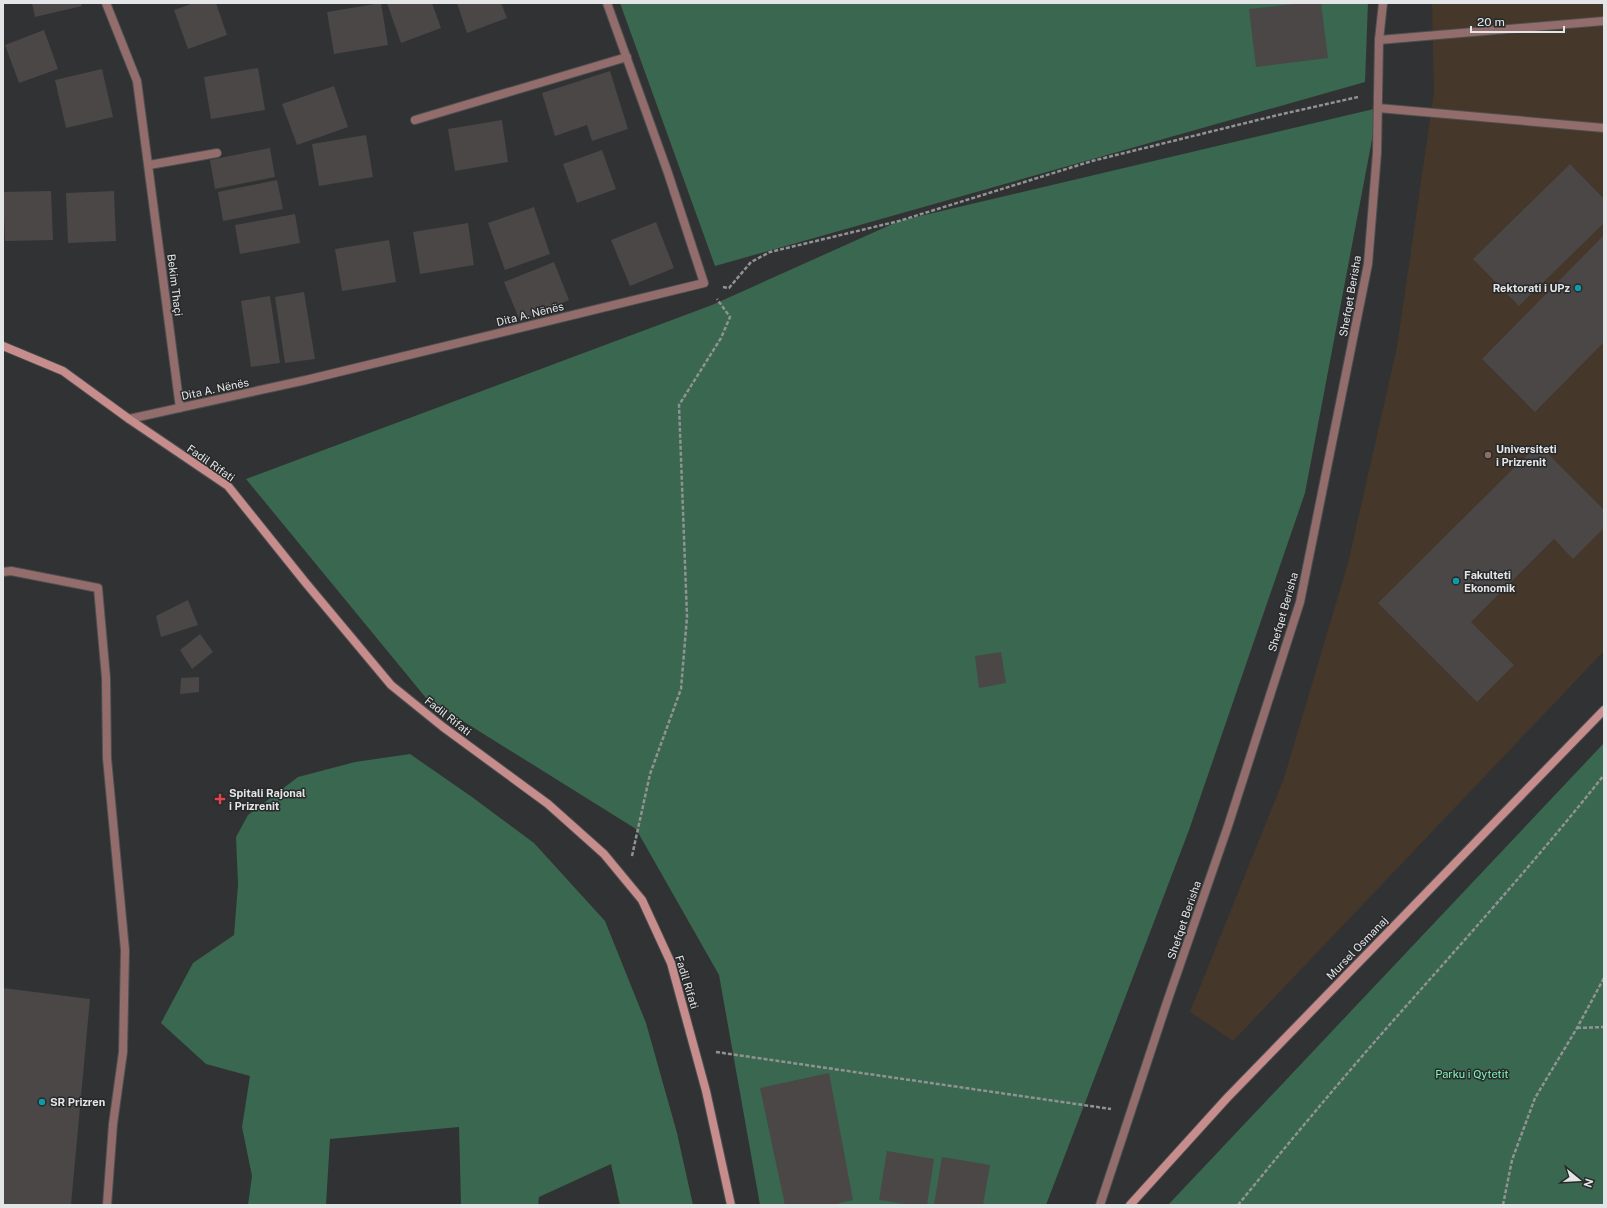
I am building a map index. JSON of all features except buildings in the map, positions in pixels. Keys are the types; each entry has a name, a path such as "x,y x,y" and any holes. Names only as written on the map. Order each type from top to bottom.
{"street":[{"name":"Bekim Thaçi","path":"106,3 137,81 180,408"},
{"path":"607,3 668,173 704,283"},
{"name":"Shefqet Berisha","path":"1100,1205 1166,1005 1228,826 1300,602 1368,264 1377,153 1379,40 1383,3"},
{"path":"1379,40 1604,21"},
{"path":"415,120 627,57"},
{"path":"1378,108 1604,128"},
{"path":"149,165 217,153"},
{"name":"Dita A. Nënës","path":"128,419 306,380 704,283"},
{"name":"Fadil Rifati","path":"3,346 62,371 128,419 228,486 391,685 442,727 548,804 604,854 642,900 671,963 706,1091 731,1205"},
{"path":"3,572 11,571 98,588 106,678 107,758 125,950 123,1052 113,1124 107,1205"},
{"name":"Mursel Osmanaj","path":"1130,1205 1227,1098 1604,710"}],"path":[{"path":"704,283 729,288 751,262 770,252 899,221 1092,161 1278,115 1365,95 1378,94"},
{"path":"626,880 650,774 681,689 687,617 680,405 721,338 730,317 704,283"},
{"path":"1238,1205 1314,1112 1501,900 1572,816 1604,775"},
{"path":"1503,1205 1512,1160 1535,1098 1577,1028 1604,978"},
{"path":"1577,1028 1604,1027"},
{"path":"694,1049 1131,1112"}],"shaded area":[{"name":"Universiteti i Prizrenit","path":"1432,3 1604,3 1604,651 1233,1041 1190,1012 1284,778 1348,563 1397,347 1434,92"}],"green space":[{"path":"620,3 1368,3 1365,82 715,266"},
{"path":"1378,108 1305,493 1189,830 1046,1205 760,1205 719,975 636,829 426,698 246,479 712,305 899,221"},
{"name":"Parku i Qytetit","path":"1604,743 1604,1205 1168,1205"},
{"path":"410,754 472,797 534,843 605,921 646,1023 677,1133 693,1205 620,1205 611,1164 539,1197 538,1205 461,1205 459,1127 330,1139 326,1205 248,1205 252,1176 242,1127 250,1076 206,1064 161,1023 193,963 234,935 238,885 236,837 248,815 298,777 355,762"}],"place":[{"name":"Rektorati i UPz","path":"1578,288"},
{"name":"Universiteti i Prizrenit","path":"1488,455"},
{"name":"Fakulteti Ekonomik","path":"1456,581"},
{"name":"Spitali Rajonal i Prizrenit","path":"220,799"},
{"name":"SR Prizren","path":"42,1102"}]}
